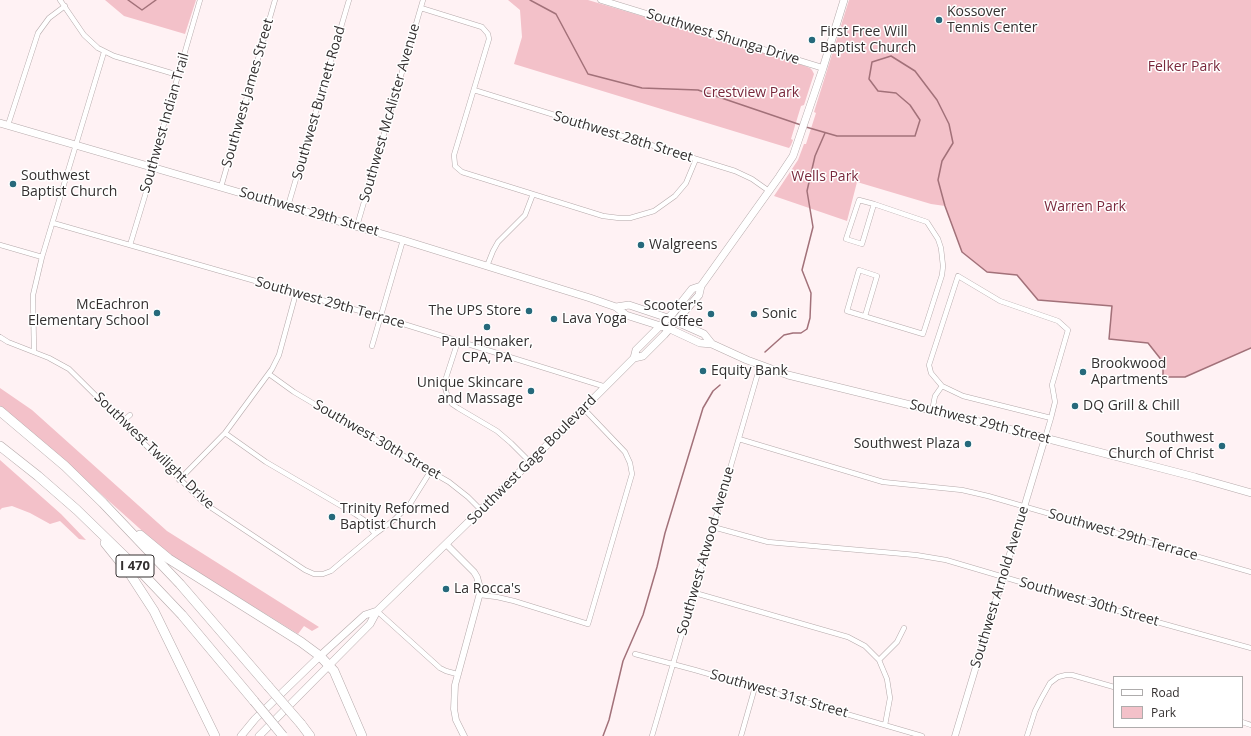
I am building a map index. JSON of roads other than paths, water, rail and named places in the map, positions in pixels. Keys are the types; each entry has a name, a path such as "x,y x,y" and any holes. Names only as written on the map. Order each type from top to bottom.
{"highway":[{"name":"I 470","path":"0,411 65,466 104,503 185,589 310,736"},
{"name":"I 470","path":"0,446 38,476 77,510 163,595 284,736"},
{"path":"104,503 169,559 301,642 320,656 334,671 362,736"},
{"path":"77,510 130,574 143,593 163,630 215,736"}],"main road":[{"name":"Southwest Gage Boulevard","path":"634,358 643,356 678,322 699,295 701,286 789,162 799,139 844,0"},
{"name":"Southwest 29th Street","path":"0,123 357,226 616,307 626,315 670,329 700,343 712,344 760,366 803,379 1045,438 1189,475 1251,493"},
{"name":"Southwest Gage Boulevard","path":"259,736 370,624 377,611 606,387 634,358 636,350 668,318 692,289 701,286"},
{"name":"Southwest 29th Street","path":"616,307 629,305 668,318 704,334 712,344"},
{"name":"Southwest Gage Boulevard","path":"241,736 255,720 320,656 365,615 377,611"}],"street":[{"path":"60,0 84,35 91,43 104,52 178,75"},
{"name":"Southwest Indian Trail","path":"130,245 200,0"},
{"name":"Southwest James Street","path":"221,187 275,0"},
{"name":"Southwest Burnett Road","path":"288,206 349,0"},
{"name":"Southwest McAlister Avenue","path":"357,226 423,0"},
{"name":"Southwest Shunga Drive","path":"601,0 823,68"},
{"path":"8,125 38,33 49,18 65,6"},
{"path":"421,8 482,27 488,34 489,39 454,155 455,166 462,172 603,216 619,218 636,217 654,211 668,202 686,183 696,159"},
{"path":"34,352 33,295 42,258 104,52"},
{"name":"Southwest 28th Street","path":"474,90 735,171 752,179 769,191"},
{"path":"487,266 498,242 525,215 533,194"},
{"path":"865,316 877,276 859,270 847,311 923,334 942,275 943,266 941,248 938,239 927,222 874,204 859,200 846,239 862,244 874,204"},
{"name":"Southwest 29th Terrace","path":"53,222 381,317 606,387"},
{"path":"372,346 403,240"},
{"path":"0,245 42,258"},
{"path":"1045,438 1051,418 1055,402 1052,385 1068,330 1058,321 1000,301 958,276 929,365 931,372 942,386 963,396 1051,418"},
{"path":"179,480 225,433 269,374 279,355 296,293"},
{"name":"Southwest Twilight Drive","path":"0,337 8,342 49,358 69,369 179,480 204,503 305,570 314,574 323,574 331,571 394,520 410,504 430,472"},
{"path":"458,341 444,384 448,398 452,404 504,436 530,462"},
{"name":"Southwest Atwood Avenue","path":"652,736 760,366"},
{"name":"Southwest 30th Street","path":"269,374 294,392 455,486 481,510"},
{"path":"932,411 935,396 942,386"},
{"path":"480,595 514,601 588,624 632,474 630,463 625,452 584,408"},
{"path":"122,422 130,414"},
{"path":"225,433 266,462 364,520 375,534"},
{"name":"Southwest Arnold Avenue","path":"956,736 1045,438"},
{"name":"Southwest 29th Terrace","path":"739,439 869,479 892,483 962,490 988,496 1251,572"},
{"name":"Southwest 30th Street","path":"714,527 768,542 928,556 946,560 1251,648"},
{"path":"446,544 477,577 480,588 480,595 457,674 453,697 456,720 464,736"},
{"path":"694,593 848,637 865,646 879,660 885,671 890,698 885,725"},
{"path":"377,611 440,668 457,674"},
{"path":"879,660 897,642 904,628"},
{"name":"Southwest 31st Street","path":"635,654 755,687 922,736"},
{"path":"1027,736 1035,711 1053,680 1064,675 1072,675 1113,687"},
{"path":"741,736 755,687"}],"waterway":[{"path":"128,0 142,10 156,0"},
{"path":"530,0 556,14 588,74 642,88 698,90 801,125"},
{"path":"806,127 837,136 915,136 920,120 910,105 896,93 878,91 869,79 872,62 891,56 915,71 937,100 949,124 953,143 942,161 938,180 945,206 962,252 987,272 1017,275 1038,300 1112,306 1109,339 1148,343 1163,362 1163,377 1185,377 1251,348"},
{"path":"765,352 784,335 801,333 807,329 810,318 811,293 802,270 813,227 807,191 815,156 825,133"},
{"path":"603,736 609,720 623,661 643,615 665,533 703,408 713,391 720,385"}],"place":[{"name":"Kossover Tennis Center","path":"939,20"},
{"name":"First Free Will Baptist Church","path":"812,40"},
{"name":"Southwest Baptist Church","path":"13,184"},
{"name":"Walgreens","path":"641,245"},
{"name":"The UPS Store","path":"529,311"},
{"name":"McEachron Elementary School","path":"157,313"},
{"name":"Scooter's Coffee","path":"711,314"},
{"name":"Sonic","path":"754,314"},
{"name":"Lava Yoga","path":"554,319"},
{"name":"Paul Honaker, CPA, PA","path":"487,327"},
{"name":"Equity Bank","path":"703,371"},
{"name":"Brookwood Apartments","path":"1083,372"},
{"name":"Unique Skincare and Massage","path":"531,391"},
{"name":"DQ Grill & Chill","path":"1075,406"},
{"name":"Southwest Plaza","path":"968,444"},
{"name":"Southwest Church of Christ","path":"1222,446"},
{"name":"Trinity Reformed Baptist Church","path":"332,517"},
{"name":"La Rocca's","path":"446,589"}],"park label":[{"name":"Felker Park","path":"1184,67"},
{"name":"Crestview Park","path":"751,93"},
{"name":"Wells Park","path":"825,177"},
{"name":"Warren Park","path":"1085,207"}]}
